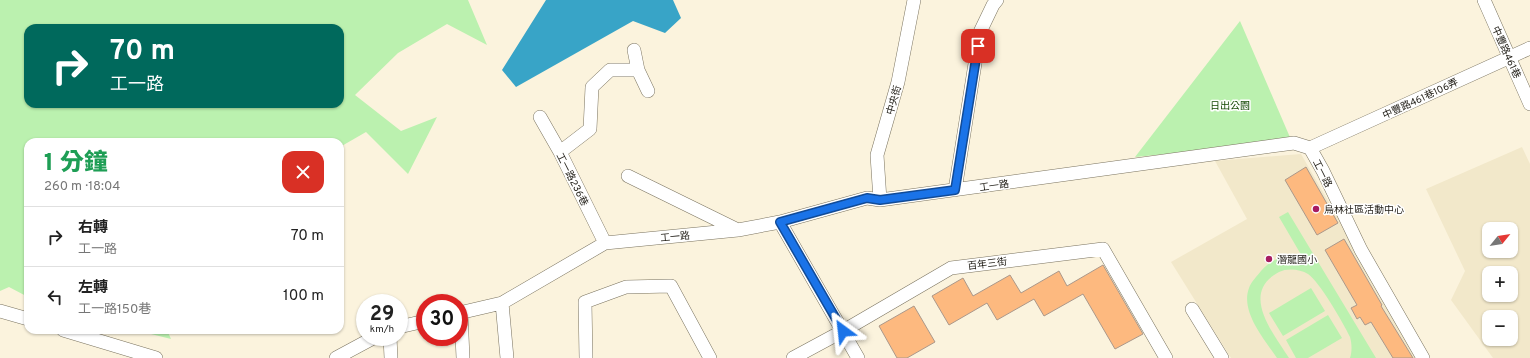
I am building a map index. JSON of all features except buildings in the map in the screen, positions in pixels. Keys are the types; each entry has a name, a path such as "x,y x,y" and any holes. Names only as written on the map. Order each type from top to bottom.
{"street":[{"name":"中央街","path":"880,200 877,155 898,82 914,0"},
{"path":"955,190 980,32 992,5 997,0"},
{"name":"中豐路461巷","path":"1484,0 1530,104"},
{"name":"中豐路461巷106弄","path":"1310,148 1530,48"},
{"path":"634,50 638,70 648,91"},
{"path":"560,152 590,129 592,87 610,70 638,70"},
{"name":"工一路236巷","path":"540,117 560,152 605,242"},
{"name":"工一路","path":"468,311 502,303 605,242 738,230 780,222 867,198 880,200 1294,143 1310,148 1323,171 1361,250 1423,358"},
{"path":"628,176 738,230"},
{"path":"780,222 858,358"},
{"name":"百年三街","path":"793,358 843,331 951,268 1103,249 1166,358"},
{"path":"586,358 585,302 626,287 672,286 710,358"},
{"path":"502,303 507,358"},
{"path":"1192,309 1222,358"},
{"path":"0,311 24,318"},
{"path":"76,334 156,358"},
{"path":"336,358 358,346"},
{"path":"390,346 391,358"},
{"path":"462,346 463,358"}],"shaded area":[{"path":"1522,147 1530,164 1530,358 1493,358 1484,346 1518,346 1518,310 1482,310 1482,343 1451,300 1465,271 1426,189"},
{"name":"潛龍國小","path":"1301,154 1419,358 1231,358 1171,262 1247,219 1215,161"}],"green space":[{"path":"0,0 468,0 487,45 447,24 398,53 355,95 401,131 437,117 408,174 366,132 344,145 344,138 24,138 24,295 9,287 0,291"},
{"name":"日出公園","path":"1240,21 1292,142 1135,157"},
{"path":"1288,212 1376,358 1350,358 1352,348 1350,337 1337,313 1313,278 1305,272 1297,270 1286,270 1279,272 1267,281 1262,291 1261,302 1263,314 1269,326 1289,358 1277,358 1260,334 1248,307 1247,297 1251,284 1266,266 1275,260 1285,257 1303,258 1279,217"},
{"path":"1311,288 1325,311 1283,336 1269,313"},
{"path":"1328,315 1342,338 1308,358 1296,358 1286,340"},
{"path":"151,334 169,334 171,339"}],"water":[{"path":"546,0 673,0 681,18 665,33 633,21 516,87 502,70"}],"place":[{"name":"烏林社區活動中心","path":"1316,209"},
{"name":"潛龍國小","path":"1269,259"}],"route":[{"path":"843,331 780,222 867,198 880,200 955,190 978,46"}]}
